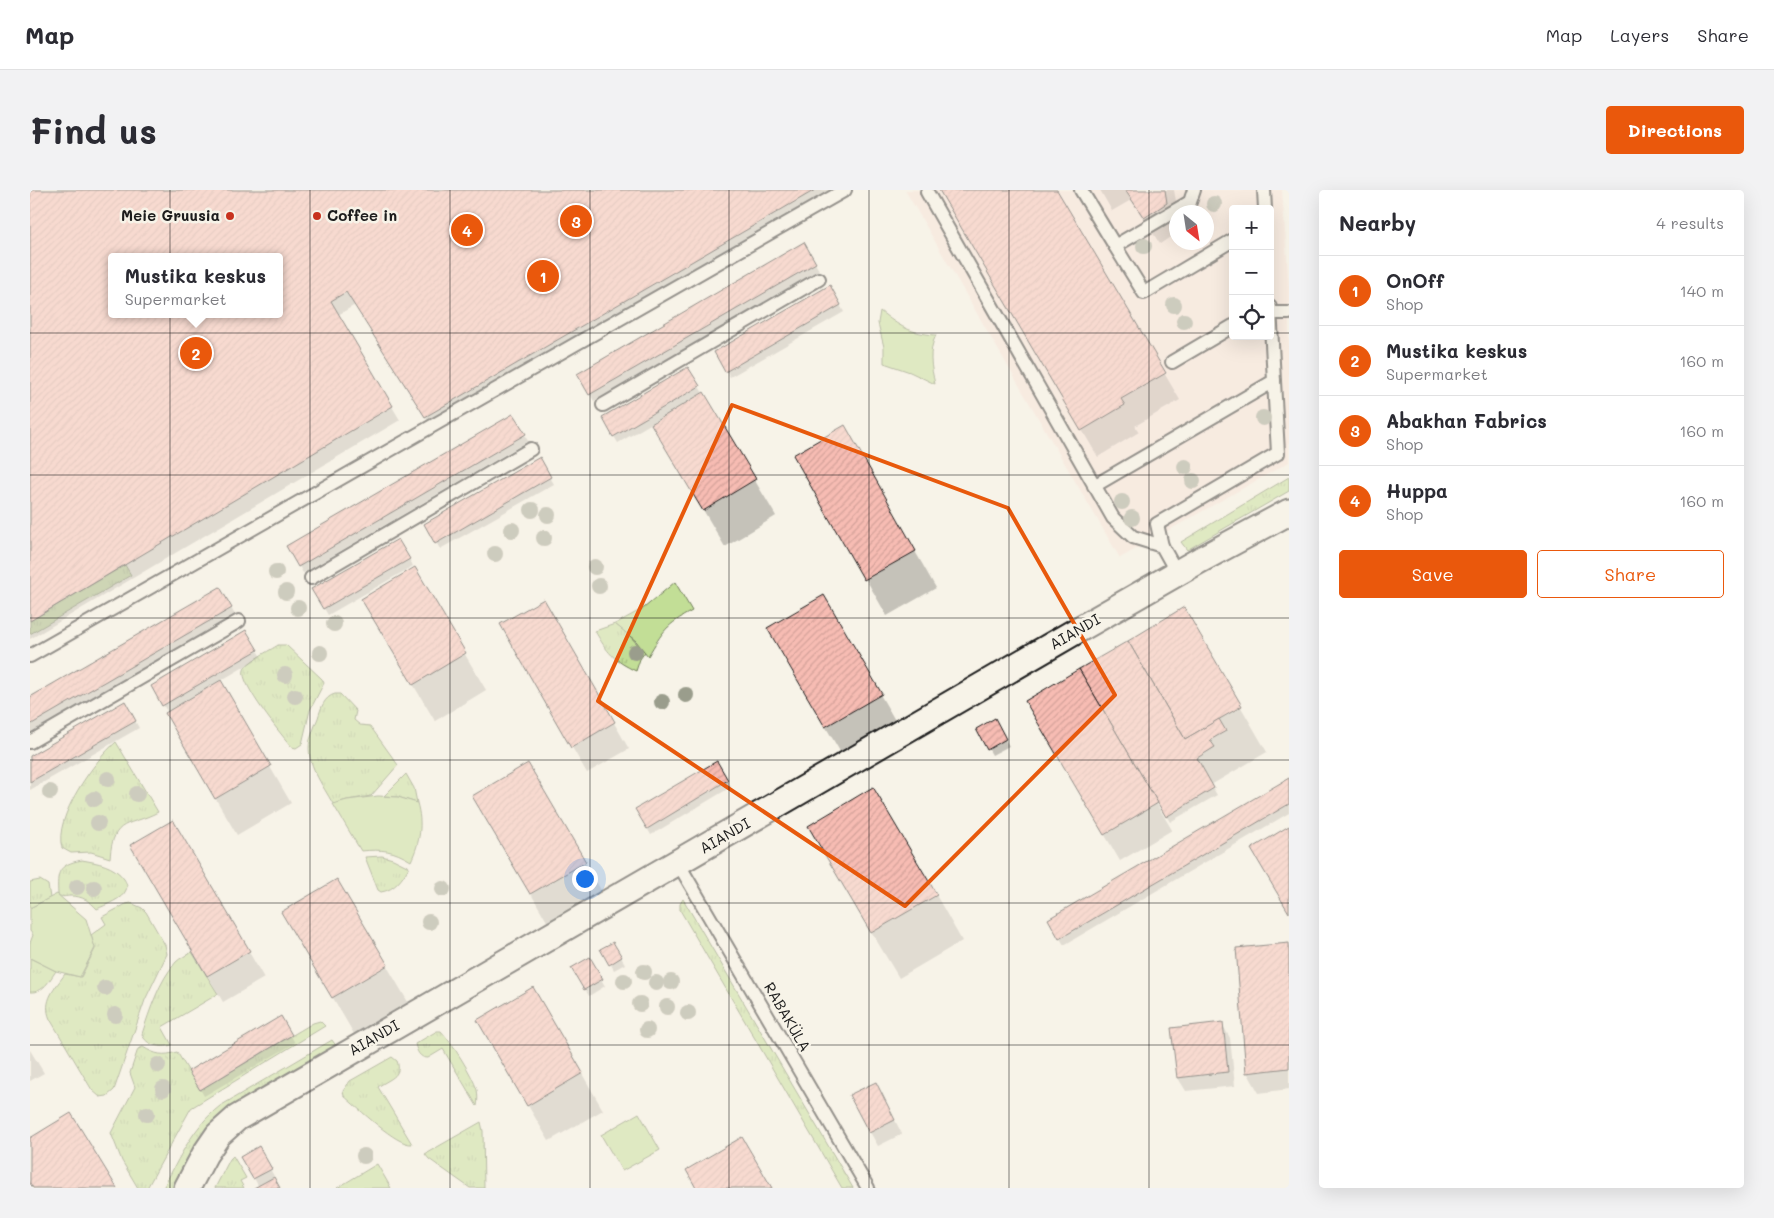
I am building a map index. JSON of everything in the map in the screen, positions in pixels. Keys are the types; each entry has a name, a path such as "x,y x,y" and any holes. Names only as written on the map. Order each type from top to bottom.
{"street":[{"name":"AIANDI","path":"187,1188 218,1135 237,1118 1177,574 1289,512"}],"lane":[{"path":"30,656 844,190"},
{"path":"1081,190 1144,293 1229,242"},
{"path":"1115,246 1190,202 1194,190"},
{"path":"1264,190 1265,205"},
{"path":"927,192 1113,518 1133,537 1162,546"},
{"path":"603,405 819,279"},
{"path":"1274,313 1289,313"},
{"path":"1172,362 1229,328"},
{"path":"1177,574 1162,546 1157,524 1278,453 1272,340"},
{"path":"1094,486 1274,381"},
{"path":"311,578 531,449"},
{"path":"30,742 239,621"},
{"name":"RABAKÜLA","path":"678,863 868,1188"}],"highlighted area":[{"path":"732,405 1008,508 1115,695 905,906 598,701"}],"shaded area":[{"path":"905,190 1282,190 1289,288 1289,462 1120,558"}],"green space":[{"path":"880,311 906,328 919,333 936,335 931,353 931,365 935,384 910,372 884,363 884,347 878,323"},
{"path":"1289,477 1289,491 1187,550 1181,542"},
{"path":"125,565 131,575 30,634 30,621"},
{"path":"675,582 692,611 676,620 666,629 648,656 636,641 615,624 644,608"},
{"path":"615,624 627,633 645,652 640,659 636,671 612,655 603,645 595,631"},
{"path":"278,645 286,645 324,683 310,710 302,744 296,748 292,747 262,709 244,677 244,670 249,663"},
{"path":"340,694 356,711 354,720 360,725 370,726 398,765 371,796 333,804 312,765 309,749 310,740 322,707 331,695"},
{"path":"116,742 158,812 131,822 119,829 112,845 110,858 91,852 71,853 62,848 61,836 69,806 97,762"},
{"path":"406,774 414,788 417,803 398,797 384,796"},
{"path":"378,796 398,797 417,803 420,833 411,861 388,851 361,851 333,804"},
{"path":"382,856 409,867 394,886 381,892 378,890 365,857"},
{"path":"82,860 111,868 124,879 127,889 121,896 97,909 89,901 82,898 58,895 60,871 68,864"},
{"path":"40,880 48,885 50,898 30,908 30,882"},
{"path":"57,894 86,919 95,948 80,977 56,971 30,958 30,943 33,935 30,931 30,908"},
{"path":"683,899 853,1188 842,1188 680,910 680,904"},
{"path":"131,903 146,912 165,945 167,954 145,1000 114,1090 107,1096 100,1097 92,1090 50,1019 48,1006 51,995 65,974 81,977 95,949 91,935 106,924 102,917"},
{"path":"192,952 218,994 162,1027 172,1045 159,1046 150,1044 142,1034 156,996 176,962"},
{"path":"30,958 56,971 45,986 35,992 30,992"},
{"path":"320,1021 325,1026 191,1108 147,1188 138,1188 122,1161 111,1133 135,1087 130,1073 138,1049 143,1047 160,1054 177,1052 200,1090 313,1023"},
{"path":"437,1031 441,1031 446,1036 471,1076 477,1090 477,1106 443,1049 428,1058 422,1057 418,1052 415,1044"},
{"path":"332,1040 337,1047 195,1150 174,1188 163,1188 194,1133 220,1106"},
{"path":"392,1057 397,1061 398,1071 394,1077 378,1087 412,1144 405,1143 387,1133 344,1096 343,1091 350,1081"},
{"path":"639,1113 660,1150 622,1171 601,1135"},
{"path":"481,1122 483,1131 484,1188 470,1188 429,1159 425,1154"},
{"path":"233,1156 246,1178 240,1181 244,1188 215,1188 230,1159"},
{"path":"377,1164 391,1188 337,1188"}],"building":[{"path":"33,190 815,190 425,417 346,292 331,301 393,406 30,621 30,192"},
{"path":"939,190 1057,190 1166,373 1121,399 1125,405 1081,431"},
{"path":"1125,190 1165,190 1167,203 1144,218"},
{"path":"804,242 816,263 589,395 577,374"},
{"path":"830,285 841,305 725,372 714,352"},
{"path":"688,367 700,386 613,437 602,417"},
{"path":"704,392 756,479 703,511 651,424"},
{"path":"513,414 526,434 298,567 286,546"},
{"path":"845,425 916,551 864,580 793,455"},
{"path":"540,457 551,477 435,544 424,524"},
{"path":"398,539 410,559 323,609 311,589"},
{"path":"415,567 466,653 413,685 361,599"},
{"path":"220,587 232,608 30,725 30,697"},
{"path":"824,595 882,694 825,727 767,628"},
{"path":"544,599 615,722 571,748 500,624"},
{"path":"1184,607 1242,706 1185,739 1128,641"},
{"path":"246,630 258,650 162,706 151,686"},
{"path":"1128,641 1185,739 1219,719 1226,731 1210,740 1215,747 1197,758 1214,788 1166,817 1079,669"},
{"path":"1079,669 1158,803 1104,835 1025,701"},
{"path":"221,680 271,766 215,799 165,713"},
{"path":"125,701 136,721 30,782 30,756"},
{"path":"995,718 1006,739 987,750 976,729"},
{"path":"717,761 728,780 647,829 635,809"},
{"path":"528,763 586,862 530,894 472,796"},
{"path":"1289,778 1289,804 1059,939 1048,919"},
{"path":"873,787 937,895 871,933 808,826"},
{"path":"173,820 250,951 207,976 130,845"},
{"path":"1289,826 1289,913 1251,849"},
{"path":"337,879 388,965 332,998 281,912"},
{"path":"613,942 622,957 609,965 600,949"},
{"path":"1289,943 1289,1068 1246,1073 1236,948"},
{"path":"590,957 603,979 584,990 571,968"},
{"path":"533,987 583,1073 527,1106 477,1020"},
{"path":"281,1016 292,1035 200,1090 188,1071"},
{"path":"1223,1022 1228,1072 1177,1078 1171,1028"},
{"path":"876,1082 895,1120 869,1133 849,1095"},
{"path":"71,1113 117,1188 33,1188 30,1183 30,1138"},
{"path":"742,1137 772,1188 696,1188 686,1170"},
{"path":"259,1146 272,1169 253,1179 240,1157"},
{"path":"274,1177 280,1188 254,1188"}],"place":[{"name":"Meie Gruusia","path":"230,216"},
{"name":"Coffee in","path":"317,216"},
{"name":"Abakhan Fabrics","path":"576,221"},
{"name":"Huppa","path":"467,230"},
{"name":"OnOff","path":"543,276"},
{"name":"Mustika keskus","path":"196,353"}]}
